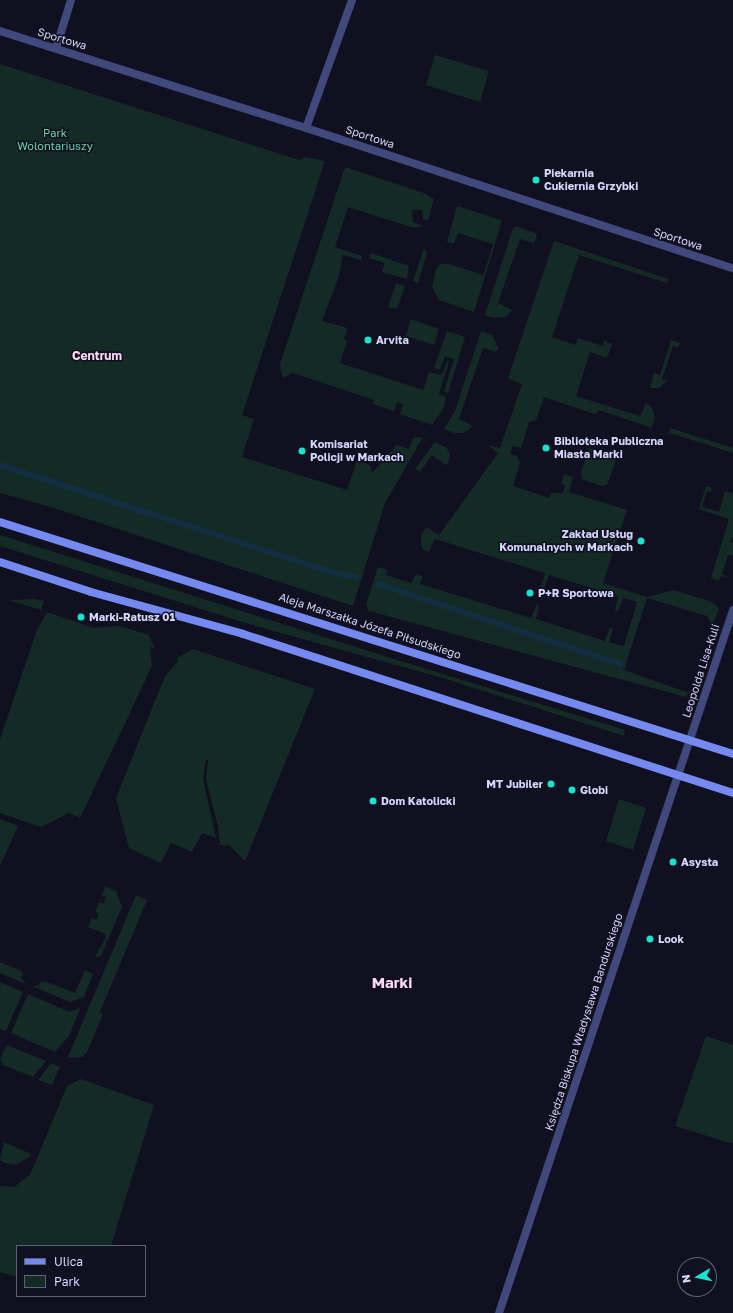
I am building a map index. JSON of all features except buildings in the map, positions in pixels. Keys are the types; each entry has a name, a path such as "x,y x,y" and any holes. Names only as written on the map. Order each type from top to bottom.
{"main road":[{"name":"Aleja Marszałka Józefa Piłsudskiego","path":"0,522 690,739 733,754"},
{"path":"0,562 91,592 243,634 733,793"}],"street":[{"path":"56,48 71,0"},
{"path":"306,128 352,0"},
{"name":"Sportowa","path":"0,31 306,128 733,268"},
{"name":"Leopolda Lisa-Kuli","path":"690,739 733,610"},
{"name":"Księdza Biskupa Władysława Bandurskiego","path":"499,1313 690,739"}],"green space":[{"path":"435,55 489,71 480,102 426,85"},
{"name":"Park Wolontariuszy","path":"0,64 299,160 305,157 325,161 242,415 254,419 242,457 347,490 357,460 370,465 372,473 397,445 409,449 413,438 423,437 385,503 353,606 51,507 0,493"},
{"path":"345,167 424,193 434,199 428,220 423,219 422,210 412,210 413,222 422,226 414,228 348,207 335,247 362,256 361,260 343,255 338,279 322,321 345,327 347,330 344,339 347,341 340,363 423,390 429,372 442,375 447,361 449,362 439,394 446,397 443,409 432,425 400,414 403,404 397,402 394,411 373,404 374,400 293,373 284,378 281,373 280,364"},
{"path":"457,206 501,220 474,312 439,300 432,287 436,269 441,264 449,264 483,275 489,258 493,244 458,233 454,244 447,242"},
{"path":"517,226 537,234 534,243 520,239 498,303 512,310 506,317 495,318 485,315 513,228"},
{"path":"554,241 668,279 667,283 579,255 552,337 576,345 578,338 603,346 604,341 612,344 607,358 590,352 576,396 640,416 646,403 653,409 655,419 650,431 650,427 599,410 595,414 544,397 536,420 529,422 521,448 513,446 510,454 517,456 520,463 513,486 549,498 551,493 563,493 565,485 561,484 564,474 573,477 569,492 627,510 603,583 647,597 674,590 712,602 719,608 711,631 712,624 707,616 647,598 624,670 689,693 686,697 369,611 366,605 378,567 388,570 386,575 411,583 415,575 423,576 420,584 531,618 537,604 539,605 536,619 605,641 610,627 613,629 609,642 624,646 637,602 623,598 619,610 615,611 618,596 549,575 544,589 541,587 545,573 435,539 429,552 423,550 421,544 421,535 426,527 439,535 498,453 488,445 500,448 522,384 508,378"},
{"path":"424,248 427,253 418,283 413,281"},
{"path":"371,253 409,266 407,279 382,272 385,263 369,258"},
{"path":"396,283 405,286 397,309 388,307"},
{"path":"411,319 439,329 434,345 406,336"},
{"path":"447,331 465,337 448,393 444,392 454,359 445,356 440,370 434,368"},
{"path":"481,331 492,335 499,349 495,352 483,348 459,419 473,426 464,433 455,433 444,429 455,411"},
{"path":"671,340 680,343 678,347 673,346 662,379 667,381 659,388 650,388 654,373 660,375"},
{"path":"670,428 733,448 733,453 670,433 668,437"},
{"path":"435,442 447,448 450,456 448,464 445,465 432,455 420,472 415,469"},
{"path":"589,448 617,457 607,485 601,486 582,479 581,472"},
{"path":"706,486 712,488 711,492 707,491 702,507 719,512 725,491 733,494 733,537 730,542 733,543 733,556 728,555 722,574 729,578 721,576 719,581 711,578 729,519 699,509"},
{"path":"0,535 625,730 624,736 443,678 249,624 0,546"},
{"path":"35,599 44,601 41,610 9,600"},
{"path":"47,612 94,628 120,626 149,635 155,650 150,646 152,666 80,818 69,813 41,827 0,813 0,739 37,630"},
{"path":"193,649 315,689 245,861 230,846 220,845 218,826 206,780 208,760 206,760 203,778 216,838 202,833 192,852 171,843 161,863 129,848 116,798 165,676 178,661 177,658"},
{"path":"619,799 646,808 633,850 606,841"},
{"path":"0,819 18,826 0,866"},
{"path":"105,886 116,891 122,907 101,956 95,957 106,936 104,933 88,927 92,918 96,920 99,913 95,912 99,902 103,904 106,897 102,896"},
{"path":"136,895 147,900 100,1012 103,1014 87,1052 82,1057 68,1057"},
{"path":"0,962 21,971 23,975 21,978 26,984 0,973"},
{"path":"85,970 93,974 84,997 70,1002 32,986 39,986 40,982 44,981 75,993"},
{"path":"0,982 23,992 6,1031 0,1029"},
{"path":"28,994 70,1012 81,1007 69,1036 55,1052 11,1033"},
{"path":"706,1036 733,1045 733,1144 675,1126"},
{"path":"7,1045 46,1061 33,1077 3,1065 0,1059"},
{"path":"51,1063 60,1067 52,1085 38,1080"},
{"path":"81,1079 154,1105 111,1245 16,1245 16,1277 0,1272 0,1186 14,1187 30,1175 67,1086"},
{"path":"4,1142 31,1154 30,1157 16,1165 5,1163 0,1160"}],"waterway":[{"path":"0,465 332,572 356,577"},
{"path":"378,584 620,664"}],"place":[{"name":"Piekarnia Cukiernia Grzybki","path":"536,180"},
{"name":"Arvita","path":"368,340"},
{"name":"Biblioteka Publiczna Miasta Marki","path":"546,448"},
{"name":"Komisariat Policji w Markach","path":"302,451"},
{"name":"Zakład Usług Komunalnych w Markach","path":"641,541"},
{"name":"P+R Sportowa","path":"530,593"},
{"name":"Marki-Ratusz 01","path":"81,617"},
{"name":"MT Jubiler","path":"551,784"},
{"name":"Globi","path":"572,790"},
{"name":"Dom Katolicki","path":"373,801"},
{"name":"Asysta","path":"673,862"},
{"name":"Look","path":"650,939"}],"district":[{"name":"Centrum","path":"97,356"},
{"name":"Marki","path":"392,983"}]}
